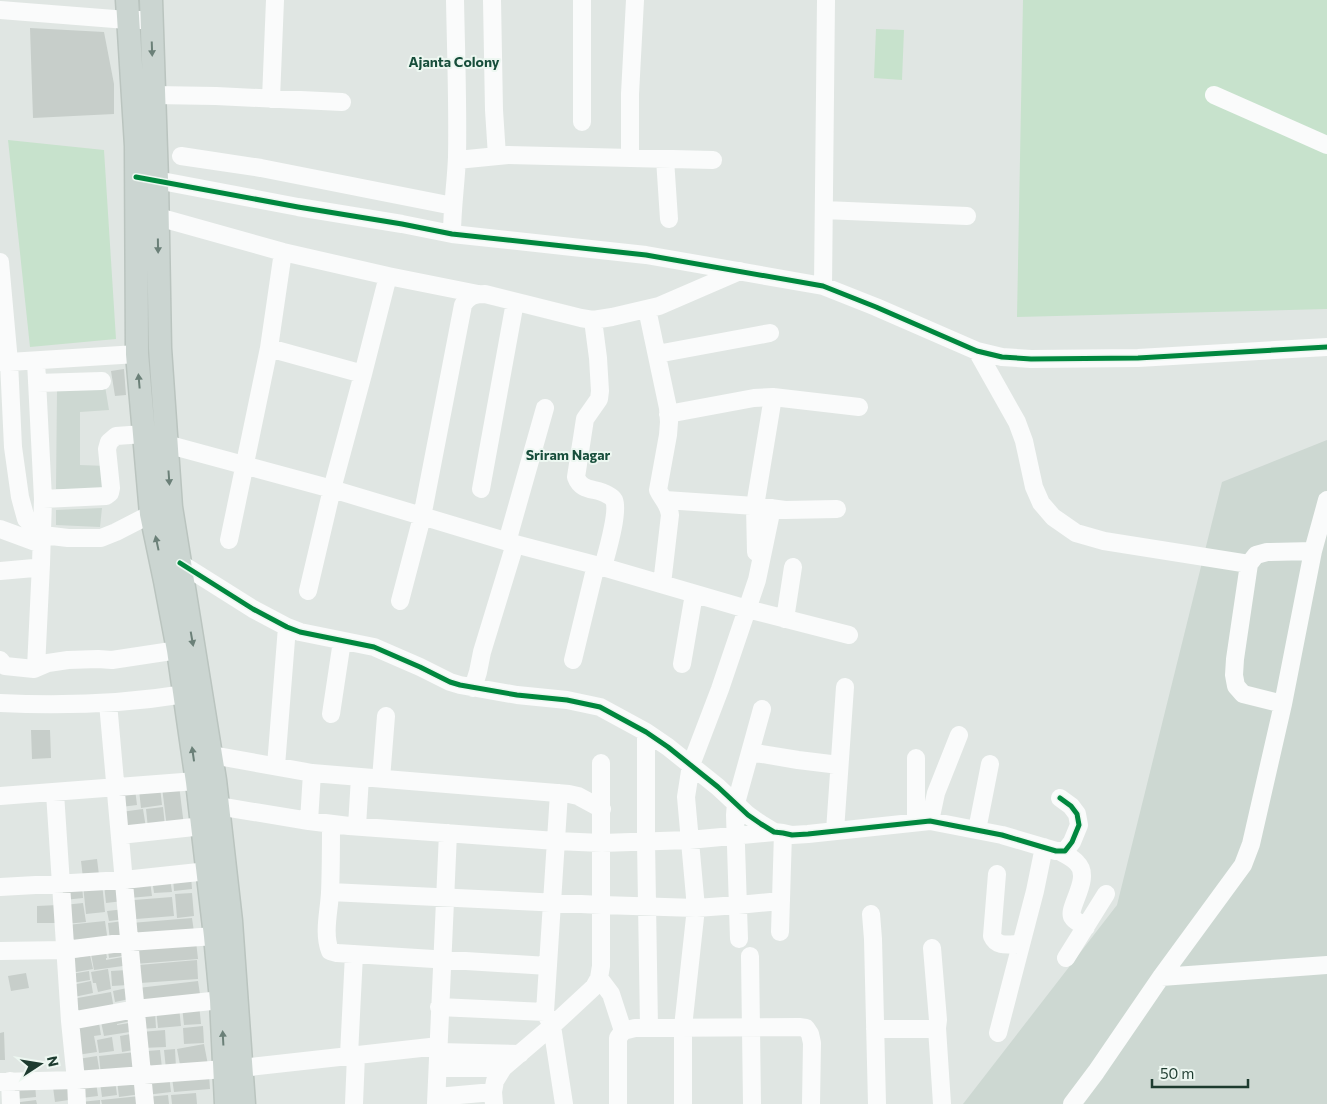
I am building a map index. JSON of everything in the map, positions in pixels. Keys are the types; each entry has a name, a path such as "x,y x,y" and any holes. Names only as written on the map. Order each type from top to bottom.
{"main road":[{"path":"127,10 136,146 158,217 160,348 176,574 178,650 185,694 206,781 218,806 232,931 233,1069 226,1104"},
{"path":"151,10 154,95 147,178 137,354 151,514 176,574 212,755 206,781 203,826 221,1000 233,1069 244,1104"}],"street":[{"path":"271,99 275,0"},
{"path":"452,234 452,206 457,160 455,0"},
{"path":"492,0 494,110 497,156"},
{"path":"582,0 582,122"},
{"path":"630,158 630,94 635,0"},
{"path":"823,286 826,0"},
{"path":"0,10 151,10"},
{"path":"1214,94 1327,145"},
{"path":"154,95 342,102"},
{"path":"457,160 508,155 713,160"},
{"path":"181,156 261,168 452,206"},
{"path":"664,159 669,219"},
{"path":"147,178 452,234 646,255 823,286 977,351 1002,357 1041,359 1138,358 1327,347"},
{"path":"824,210 967,216"},
{"path":"158,217 282,252 388,276 485,294 593,320 659,306 740,271"},
{"path":"228,540 269,348 282,252"},
{"path":"0,262 7,445 26,519 42,540"},
{"path":"308,591 332,489 388,276"},
{"path":"400,601 422,517 463,305 467,299 478,294"},
{"path":"481,488 515,302"},
{"path":"647,309 668,408 668,435 658,490 670,508 662,584"},
{"path":"573,660 615,516 614,500 611,496 600,490 583,488 578,483 576,477 585,419 599,399 600,391 593,320"},
{"path":"657,354 770,332"},
{"path":"269,348 363,374"},
{"path":"977,351 1017,422 1024,441 1034,487 1041,503 1052,516 1076,533 1104,541 1249,564"},
{"path":"5,362 137,354"},
{"path":"36,361 43,500 36,668"},
{"path":"37,384 102,381"},
{"path":"668,414 773,396 859,407"},
{"path":"683,1104 683,1027 696,908 686,797 690,765 720,689 757,580 773,396"},
{"path":"476,680 545,408"},
{"path":"43,500 106,496 110,493 111,488 109,442 116,436 144,434"},
{"path":"166,444 245,464 511,543 600,566 746,609 849,635"},
{"path":"665,500 785,510 837,509"},
{"path":"1072,1104 1161,977 1243,865 1251,844 1283,704 1313,551 1327,500"},
{"path":"0,529 42,540 101,538 151,514"},
{"path":"1283,704 1242,694 1236,686 1234,675 1235,659 1249,564 1256,555 1266,552 1313,551"},
{"path":"0,571 34,568 41,564"},
{"path":"785,619 793,567"},
{"path":"176,574 248,606 287,627 300,632 374,647 450,682 476,680 517,695 583,702 600,707 646,732 668,747 718,787 748,815 779,833"},
{"path":"682,664 694,594"},
{"path":"276,766 287,627"},
{"path":"331,714 342,641"},
{"path":"0,660 5,666 34,669 48,663 68,660 112,660 178,650"},
{"path":"835,831 845,688"},
{"path":"0,704 108,703 185,694"},
{"path":"108,703 145,1104"},
{"path":"739,939 734,815 762,709"},
{"path":"381,779 386,716"},
{"path":"646,732 649,1027"},
{"path":"923,821 959,735"},
{"path":"750,752 840,765"},
{"path":"212,755 312,773 559,793 578,796 602,808"},
{"path":"916,758 923,821"},
{"path":"448,833 436,1100 494,1098 495,1081 503,1068 520,1054 548,1019 594,987 599,978 602,906 602,763"},
{"path":"977,830 990,764"},
{"path":"309,821 312,773"},
{"path":"357,826 360,777"},
{"path":"0,796 206,781"},
{"path":"55,792 77,1104"},
{"path":"559,793 548,966 548,1019 564,1104"},
{"path":"1060,798 1071,806 1077,814 1079,825 1066,847"},
{"path":"218,806 331,824 602,843 690,840 779,833 792,835 923,821 1011,837 1044,847 1066,847"},
{"path":"331,824 327,933 327,943 330,951 337,953 548,966"},
{"path":"120,835 203,826"},
{"path":"779,833 780,932"},
{"path":"998,1033 1035,891 1044,847"},
{"path":"1066,847 1082,870 1080,890 1071,910 1071,915 1086,927"},
{"path":"0,887 124,880 208,871"},
{"path":"997,874 992,936 994,942 998,944 1021,944"},
{"path":"330,892 602,906 696,908 781,901"},
{"path":"1066,958 1106,894"},
{"path":"871,914 877,1104"},
{"path":"0,951 65,950 129,942 215,936"},
{"path":"932,948 942,1104"},
{"path":"354,954 352,1055 354,1104"},
{"path":"750,956 752,1104"},
{"path":"1161,977 1327,965"},
{"path":"599,978 611,994 623,1031"},
{"path":"70,1021 136,1009 221,1000"},
{"path":"440,1007 548,1019"},
{"path":"618,1104 618,1038 623,1031 649,1027 751,1026 806,1028 812,1043 811,1104"},
{"path":"876,1029 937,1028"},
{"path":"11,1104 5,1082 76,1080 233,1069 352,1055 520,1054"},
{"path":"439,1055 503,1068"}],"shaded area":[{"path":"105,386 109,410 80,412 80,465 107,466 108,490 56,489 57,390"},
{"path":"1327,440 1327,1104 963,1104 1117,905 1222,482"},
{"path":"102,508 100,527 56,525 56,510"}],"green space":[{"path":"1023,0 1327,0 1327,309 1017,317"},
{"path":"876,29 904,30 902,80 874,78"},
{"path":"8,140 104,150 116,339 30,347"}],"building":[{"path":"30,28 104,32 114,84 114,114 33,118"},
{"path":"124,369 126,395 115,396 111,371"},
{"path":"31,730 50,730 51,758 32,759"},
{"path":"179,785 184,826 167,828 162,787"},
{"path":"160,787 162,805 141,808 139,790"},
{"path":"135,789 137,805 121,807 119,791"},
{"path":"163,807 165,826 148,828 146,809"},
{"path":"143,809 146,828 124,831 121,812"},
{"path":"97,859 99,875 83,878 81,861"},
{"path":"191,876 192,889 174,891 173,878"},
{"path":"170,878 172,892 154,893 152,879"},
{"path":"150,881 152,896 129,898 128,883"},
{"path":"121,882 123,901 106,903 104,884"},
{"path":"102,883 105,912 86,914 83,885"},
{"path":"82,884 83,898 64,900 62,887"},
{"path":"192,893 194,916 177,918 175,894"},
{"path":"172,897 174,916 136,919 134,900"},
{"path":"83,903 86,922 66,924 64,905"},
{"path":"58,905 59,923 37,923 37,906"},
{"path":"125,909 126,919 109,921 107,911"},
{"path":"192,918 194,932 132,938 131,923"},
{"path":"105,921 108,942 69,946 67,925"},
{"path":"123,921 126,937 110,940 108,923"},
{"path":"196,941 198,959 135,964 134,946"},
{"path":"105,946 106,960 128,956 130,965 94,970 91,954"},
{"path":"128,947 129,955 109,958 108,951"},
{"path":"90,955 93,969 71,973 69,959"},
{"path":"197,960 198,979 140,983 139,965"},
{"path":"108,969 111,989 98,992 96,983 93,983 91,972"},
{"path":"127,970 128,985 112,986 111,971"},
{"path":"89,971 90,980 72,983 71,974"},
{"path":"26,973 29,988 11,991 8,976"},
{"path":"91,981 93,993 74,997 72,985"},
{"path":"198,981 201,1001 141,1008 138,988"},
{"path":"132,987 134,998 115,1002 113,991"},
{"path":"111,992 114,1009 75,1016 72,999"},
{"path":"199,1004 201,1024 184,1025 182,1006"},
{"path":"179,1007 181,1026 158,1028 156,1009"},
{"path":"155,1012 156,1028 139,1029 138,1013"},
{"path":"115,1014 135,1020 117,1025 135,1022 136,1031 104,1036 100,1017"},
{"path":"98,1017 101,1035 94,1036 97,1052 77,1055 72,1022"},
{"path":"203,1026 204,1043 184,1044 183,1028"},
{"path":"165,1030 166,1047 142,1048 141,1032"},
{"path":"4,1032 5,1060 0,1060 0,1033"},
{"path":"136,1033 139,1049 122,1052 120,1036"},
{"path":"112,1037 114,1051 99,1053 97,1040"},
{"path":"204,1044 208,1065 181,1070 177,1049"},
{"path":"175,1049 176,1068 166,1069 164,1050"},
{"path":"160,1050 162,1068 148,1069 147,1051"},
{"path":"136,1052 138,1071 101,1075 99,1056"},
{"path":"97,1056 100,1074 81,1077 78,1059"},
{"path":"169,1075 171,1092 146,1095 144,1078"},
{"path":"209,1075 210,1089 174,1092 172,1078"},
{"path":"139,1078 141,1094 119,1097 117,1080"},
{"path":"115,1080 117,1095 102,1097 100,1082"},
{"path":"96,1082 98,1096 81,1098 80,1085"},
{"path":"35,1083 36,1097 16,1099 14,1085"},
{"path":"74,1085 76,1099 55,1102 53,1087"},
{"path":"196,1093 197,1104 172,1104 171,1095"},
{"path":"168,1095 169,1104 147,1104 146,1097"},
{"path":"140,1096 141,1104 102,1104 101,1100"},
{"path":"36,1100 37,1104 13,1104 13,1103"},
{"path":"100,1100 100,1104 81,1104 81,1102"}],"cycle path":[{"path":"136,177 452,234 646,255 823,286 977,351 1002,357 1031,359 1138,358 1327,347"},
{"path":"180,563 253,609 300,632 374,647 460,685 517,695 567,700 600,707 646,732 668,747 718,787 748,815 774,832 792,835 808,834 930,821 1002,835 1056,851 1065,851 1072,842 1079,825 1077,814 1071,806 1060,798"}],"district":[{"name":"Ajanta Colony","path":"454,62"},
{"name":"Sriram Nagar","path":"568,455"}]}
